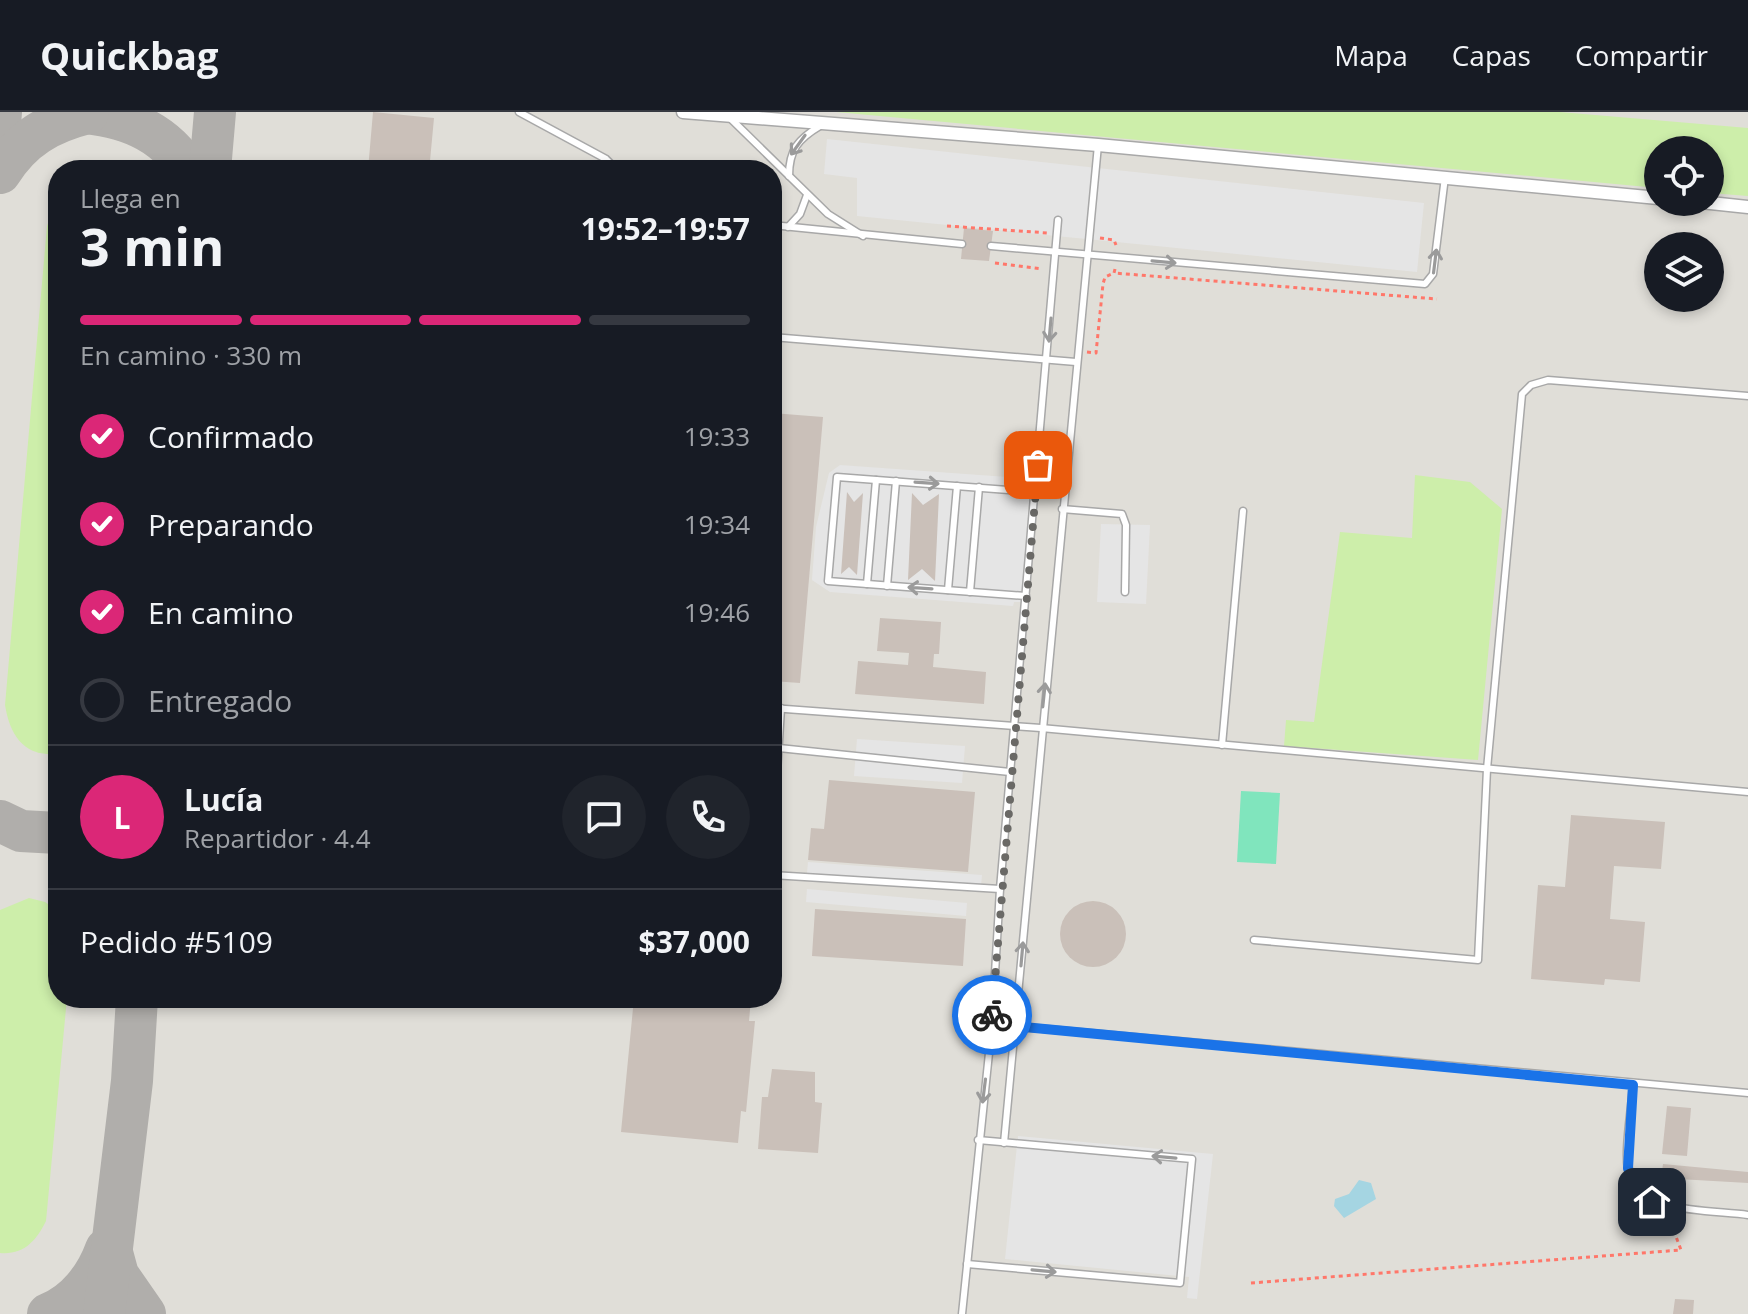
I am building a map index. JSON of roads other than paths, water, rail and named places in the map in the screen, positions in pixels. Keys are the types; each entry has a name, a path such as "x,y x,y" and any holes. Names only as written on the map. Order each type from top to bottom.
{"street":[{"path":"683,112 1098,145 1644,197"},
{"path":"1724,204 1748,207"}],"lane":[{"path":"519,112 607,160"},
{"path":"707,112 730,117 773,160"},
{"path":"789,176 789,159 796,143 823,124"},
{"path":"1004,1143 1098,145"},
{"path":"782,169 843,225 863,236"},
{"path":"991,246 1425,284 1433,274 1445,177"},
{"path":"788,227 800,214 807,195"},
{"path":"962,1314 992,1024 1000,889 1058,220"},
{"path":"782,226 962,244"},
{"path":"782,338 1076,362"},
{"path":"1254,940 1478,960 1487,769 1519,422 1525,389 1548,380 1748,396"},
{"path":"1026,596 828,581 837,477 1035,492"},
{"path":"867,584 876,480"},
{"path":"887,586 896,481"},
{"path":"948,590 957,486"},
{"path":"970,592 979,487"},
{"path":"1062,509 1122,514 1126,525 1125,592"},
{"path":"1222,745 1243,511"},
{"path":"782,708 1041,728 1748,792"},
{"path":"782,748 1010,772"},
{"path":"782,876 1000,889"},
{"path":"992,1024 1633,1085 1748,1093"},
{"path":"1633,1085 1630,1178 1652,1202 1748,1215"},
{"path":"967,1264 1180,1283 1192,1159 978,1140"}],"water":[{"path":"1359,1180 1371,1183 1376,1199 1344,1218 1334,1206 1335,1199 1349,1194"}]}
